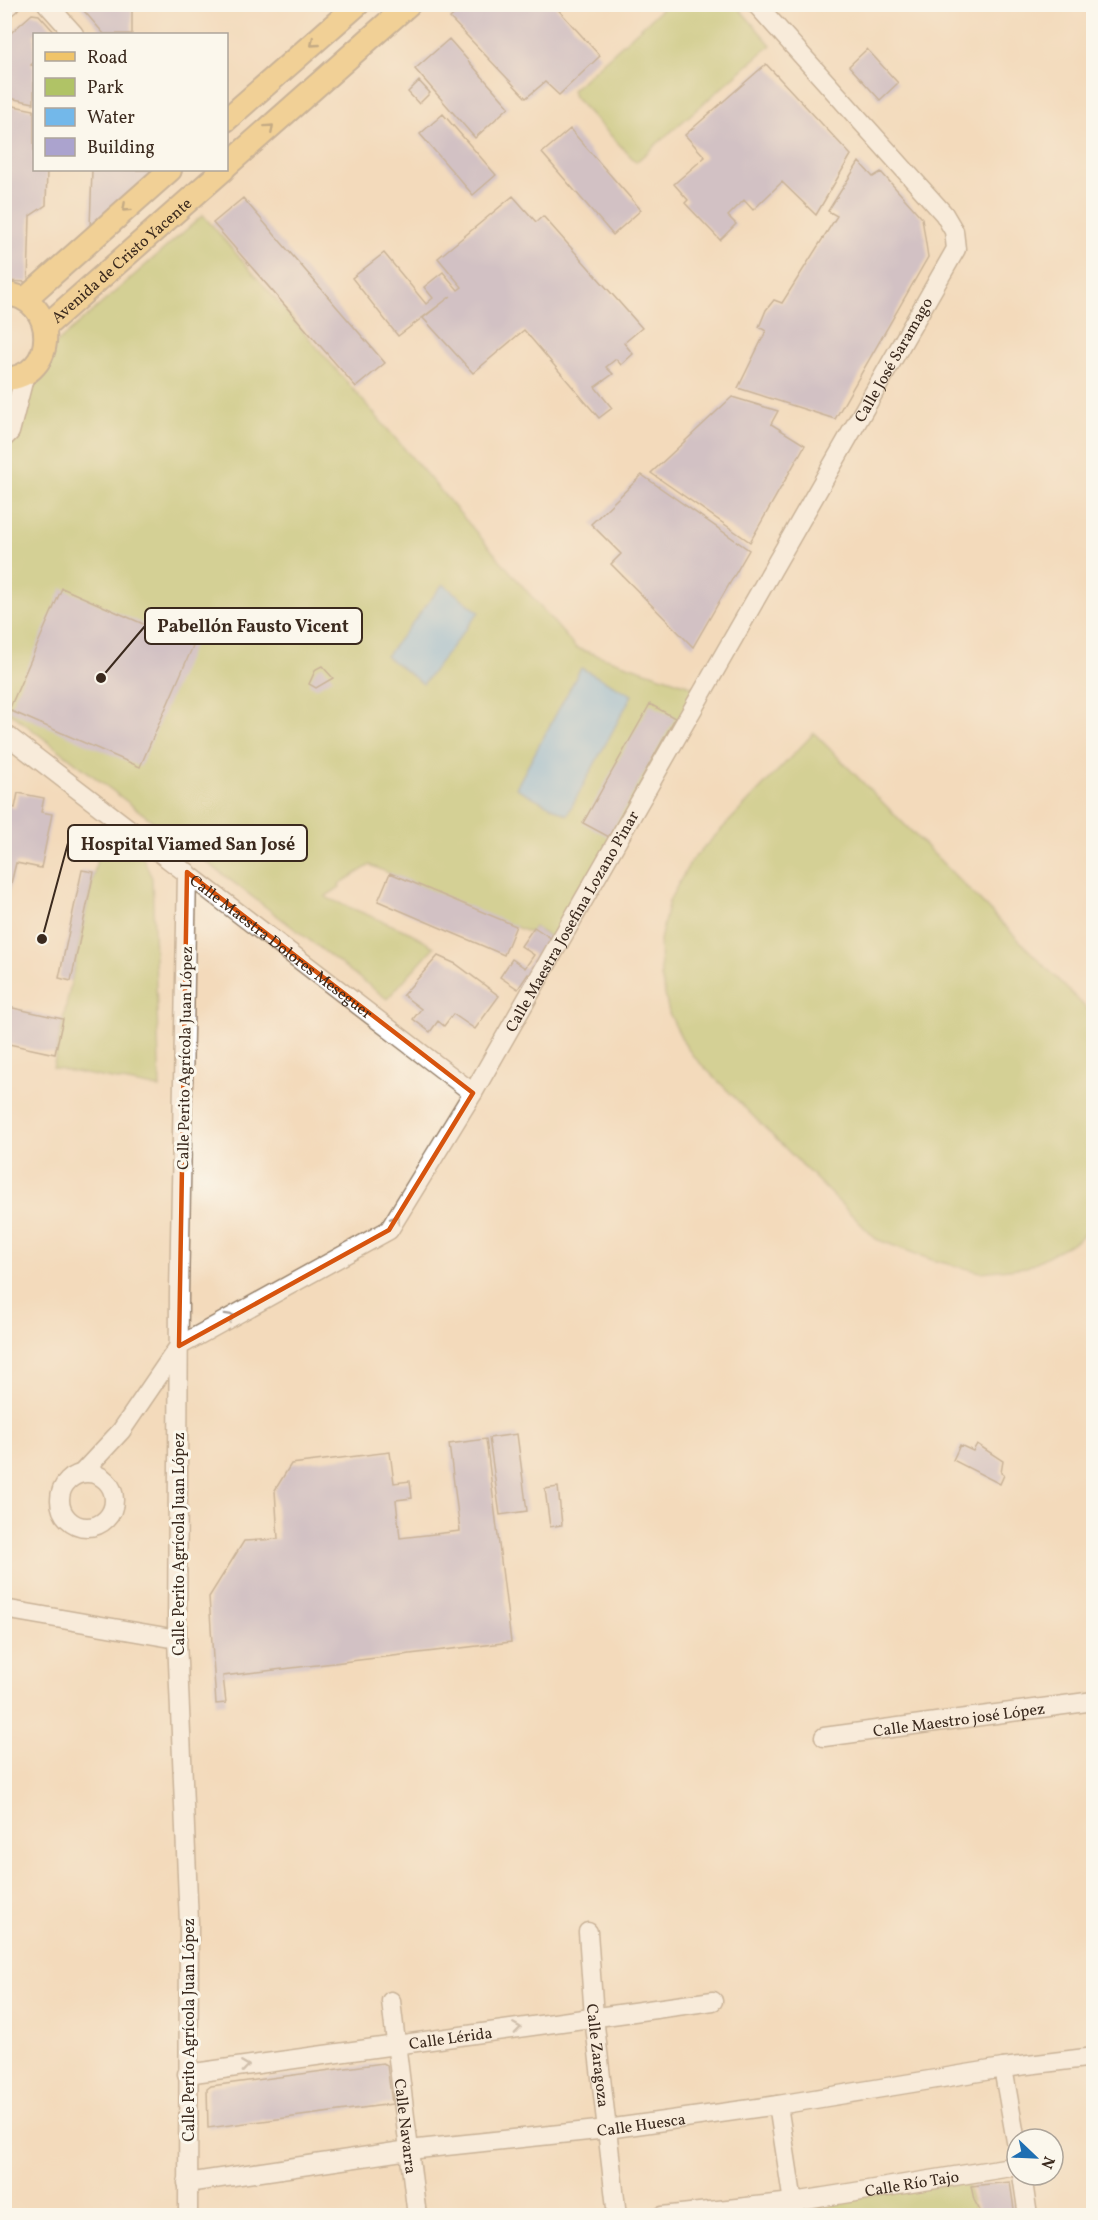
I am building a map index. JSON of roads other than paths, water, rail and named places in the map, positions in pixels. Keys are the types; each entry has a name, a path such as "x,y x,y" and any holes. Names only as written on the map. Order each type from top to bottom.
{"main road":[{"path":"228,118 358,4"},
{"path":"228,164 409,4"},
{"path":"15,377 36,365 44,352 46,326 39,311 15,296 169,171"},
{"name":"Avenida de Cristo Yacente","path":"46,326 222,171"}],"street":[{"path":"4,9 10,4"},
{"path":"47,4 73,33"},
{"name":"Calle José Saramago","path":"672,749 956,249 954,231 944,214 756,4"},
{"path":"4,438 10,432 15,377"},
{"name":"Calle Maestra Dolores Meseguer","path":"4,733 473,1093"},
{"name":"Calle Maestra Josefina Lozano Pinar","path":"178,1346 389,1230 473,1093 672,749"},
{"name":"Calle Perito Agrícola Juan López","path":"187,872 178,1346 177,1639 189,1923 188,2216"},
{"path":"82,1473 121,1431 178,1346"},
{"path":"4,1609 177,1639"},
{"name":"Calle Maestro josé López","path":"824,1737 1094,1701"},
{"name":"Calle Zaragoza","path":"588,1932 594,2017 617,2216"},
{"name":"Calle Navarra","path":"391,2001 417,2216"},
{"name":"Calle Lérida","path":"187,2074 713,2001"},
{"name":"Calle Huesca","path":"187,2183 409,2150 607,2129 778,2105 1003,2068 1094,2057"},
{"path":"1003,2068 1013,2127"},
{"path":"778,2105 794,2209"},
{"name":"Calle Río Tajo","path":"662,2216 794,2209 1005,2168"},
{"path":"1024,2187 1028,2216"}],"water":[{"path":"443,584 479,612 423,684 386,656"},
{"path":"581,668 632,695 567,815 516,788"}],"place":[{"name":"Pabellón Fausto Vicent","path":"101,678"},
{"name":"Hospital Viamed San José","path":"42,939"}]}
